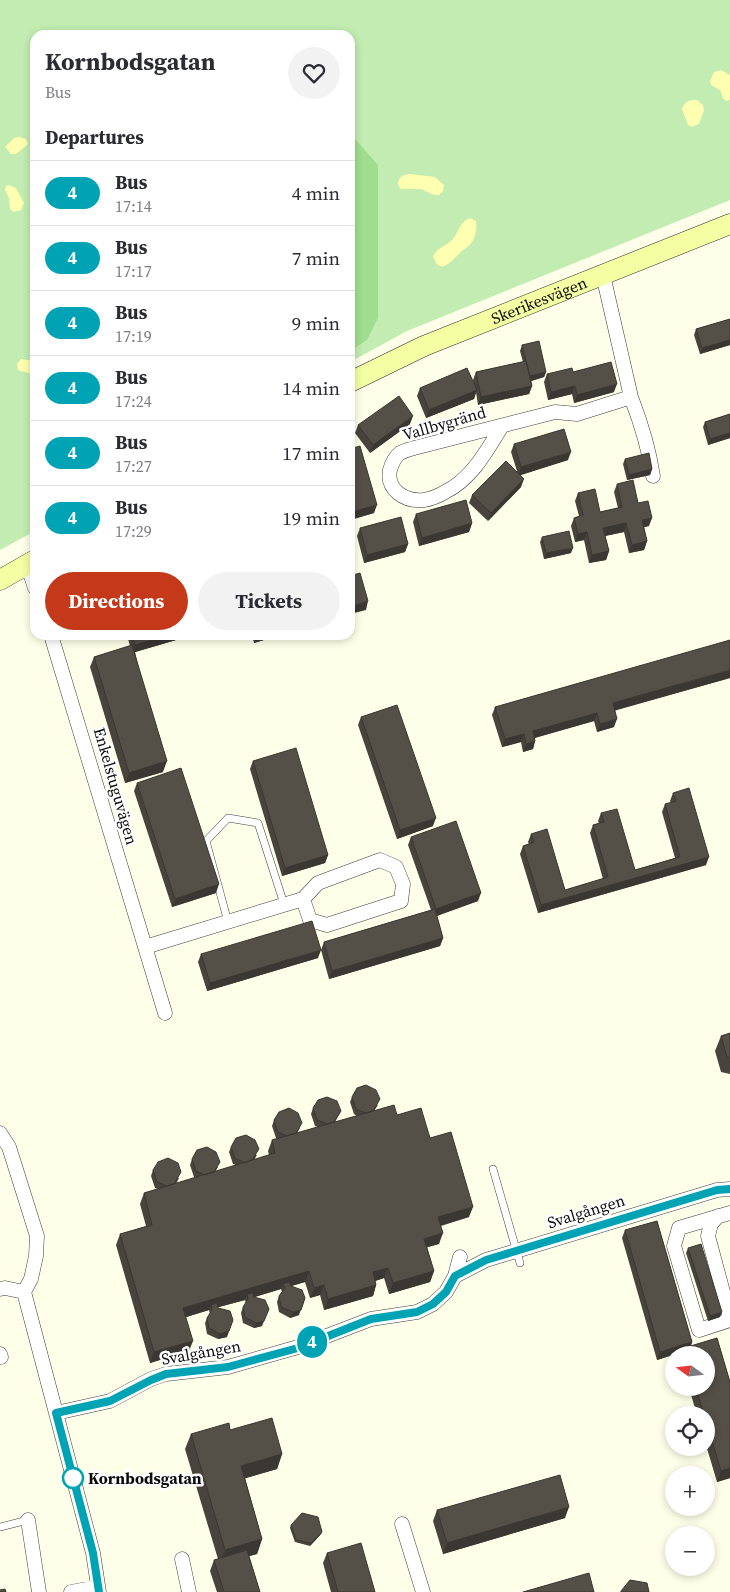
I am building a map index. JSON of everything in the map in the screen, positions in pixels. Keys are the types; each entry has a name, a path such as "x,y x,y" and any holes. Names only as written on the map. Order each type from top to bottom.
{"street":[{"name":"Skerikesvägen","path":"355,380 424,346 730,224"},
{"path":"603,275 631,397 650,456 653,476"},
{"name":"Vallbygränd","path":"502,426 481,460 471,472 446,492 424,500 410,499 399,495 392,486 389,475 394,460 401,453 414,448 555,412 578,414 631,397"},
{"path":"0,580 30,563"},
{"name":"Enkelstuguvägen","path":"53,640 165,1013"},
{"path":"145,947 303,899 318,883 380,860 396,867 403,884 402,900 327,925 310,920 303,899"},
{"path":"0,1133 9,1148 37,1236 36,1256 31,1279 24,1292 93,1553 99,1590 71,1592"},
{"name":"Svalgången","path":"455,1276 486,1260 518,1257 708,1193 730,1189"},
{"path":"724,1214 711,1224 708,1236 730,1319 698,1330 674,1246 679,1228 724,1214"},
{"name":"Svalgången","path":"56,1413 110,1401 166,1374 228,1367 298,1348 371,1319 417,1312 433,1304 446,1292 455,1276 460,1258"},
{"path":"0,1289 5,1288 24,1292"},
{"path":"28,1520 39,1592"},
{"path":"402,1524 423,1592"},
{"path":"182,1558 189,1592"}],"lane":[{"path":"228,922 206,841 228,818 258,823 284,904"},
{"path":"493,1169 518,1257"},
{"path":"0,1527 28,1520"}],"shaded area":[{"path":"0,0 730,0 730,200 407,331 355,359 355,30 30,30 30,534 0,550"},
{"path":"355,139 378,165 378,318 367,340 355,348"}],"sand":[{"path":"721,70 730,75 730,100 726,101 720,90 711,85 710,81 714,72"},
{"path":"697,100 703,105 704,110 699,124 692,127 688,125 682,109 688,101"},
{"path":"14,138 26,139 28,144 16,154 11,154 5,147"},
{"path":"410,174 435,177 444,185 443,191 439,195 434,195 421,189 401,189 398,185 400,178"},
{"path":"9,185 16,188 24,203 21,210 14,212 10,209 9,198 5,190 6,186"},
{"path":"470,218 476,221 476,233 472,242 447,265 439,266 433,256 452,240 461,225"},
{"path":"21,359 30,360 30,374 18,370 17,364"}],"building":[{"path":"730,319 730,340 702,348 696,329"},
{"path":"539,341 546,372 530,376 522,345"},
{"path":"526,361 532,386 481,397 476,372"},
{"path":"611,362 617,384 577,395 575,386 551,392 547,374 572,368 573,372"},
{"path":"467,368 477,390 429,410 420,388"},
{"path":"399,396 413,416 373,445 358,425"},
{"path":"730,414 730,433 710,439 705,422"},
{"path":"564,429 571,452 521,467 514,444"},
{"path":"360,446 377,505 355,511 355,448"},
{"path":"649,453 652,469 629,475 625,459"},
{"path":"506,461 524,479 491,513 472,495"},
{"path":"633,480 638,503 648,501 652,518 642,520 647,541 632,545 626,523 603,528 609,551 592,555 587,532 578,534 574,518 583,515 578,493 595,489 600,512 622,507 617,484"},
{"path":"466,500 472,523 422,538 416,514"},
{"path":"401,517 408,544 367,555 360,528"},
{"path":"569,531 573,548 546,553 542,537"},
{"path":"360,573 368,601 355,605 355,574"},
{"path":"134,640 152,640 135,645"},
{"path":"730,640 730,670 613,703 617,719 600,724 597,713 533,731 535,741 526,744 524,734 505,739 495,707"},
{"path":"132,645 167,761 129,773 94,657"},
{"path":"397,705 436,818 400,830 361,717"},
{"path":"296,748 328,855 285,868 253,761"},
{"path":"181,768 219,884 175,899 137,783"},
{"path":"689,788 709,857 541,905 523,846 534,842 531,834 547,829 565,890 608,877 593,825 604,822 601,813 617,809 635,870 680,857 665,804 676,801 673,793"},
{"path":"456,821 481,893 436,909 411,837"},
{"path":"435,909 443,938 332,971 324,942"},
{"path":"312,921 321,950 210,983 201,954"},
{"path":"730,1033 730,1058 727,1057 721,1036"},
{"path":"366,1085 376,1090 380,1099 373,1111 366,1113 356,1109 352,1097 357,1088"},
{"path":"327,1097 337,1101 341,1111 334,1122 327,1124 317,1120 313,1108 318,1100"},
{"path":"394,1105 397,1115 421,1108 430,1138 451,1132 473,1207 438,1217 443,1233 424,1239 434,1271 393,1283 388,1268 373,1272 376,1285 328,1299 324,1285 314,1288 309,1271 183,1308 193,1341 154,1352 120,1234 152,1225 144,1193 275,1153 272,1140"},
{"path":"289,1108 298,1113 302,1123 296,1133 287,1136 278,1132 274,1120 279,1112"},
{"path":"246,1135 255,1140 259,1149 252,1160 245,1163 235,1158 231,1147 236,1138"},
{"path":"207,1147 216,1152 220,1162 214,1172 205,1175 196,1171 192,1159 197,1150"},
{"path":"168,1158 178,1163 181,1172 174,1184 167,1186 157,1182 153,1170 158,1162"},
{"path":"657,1221 692,1342 679,1346 665,1346 665,1350 660,1352 625,1230"},
{"path":"701,1244 722,1312 710,1316 688,1248"},
{"path":"289,1282 291,1286 302,1290 305,1298 301,1310 293,1312 281,1307 279,1296 285,1288 283,1284"},
{"path":"253,1293 254,1297 265,1300 269,1309 264,1321 256,1323 245,1317 243,1307 248,1299 247,1294"},
{"path":"217,1303 218,1308 230,1311 233,1320 229,1331 220,1334 209,1328 207,1318 212,1310 211,1305"},
{"path":"717,1338 730,1382 730,1468 721,1471 715,1451 715,1406 701,1406 698,1396 715,1396 715,1346 691,1346"},
{"path":"272,1418 282,1454 241,1466 262,1539 225,1550 191,1434 229,1423 230,1430"},
{"path":"560,1475 569,1507 447,1543 437,1510"},
{"path":"302,1513 318,1517 322,1532 311,1543 296,1540 291,1525"},
{"path":"361,1543 375,1592 338,1592 327,1553"},
{"path":"247,1550 260,1592 224,1592 214,1560"},
{"path":"589,1573 594,1592 523,1592"},
{"path":"630,1580 647,1583 649,1592 621,1592"}],"bus line":[{"name":"4","path":"99,1592 93,1553 56,1413 110,1401 166,1374 228,1367 298,1348 371,1319 417,1312 433,1304 446,1292 455,1276 486,1260 717,1190 730,1189"}],"place":[{"name":"Kornbodsgatan","path":"73,1478"}]}
